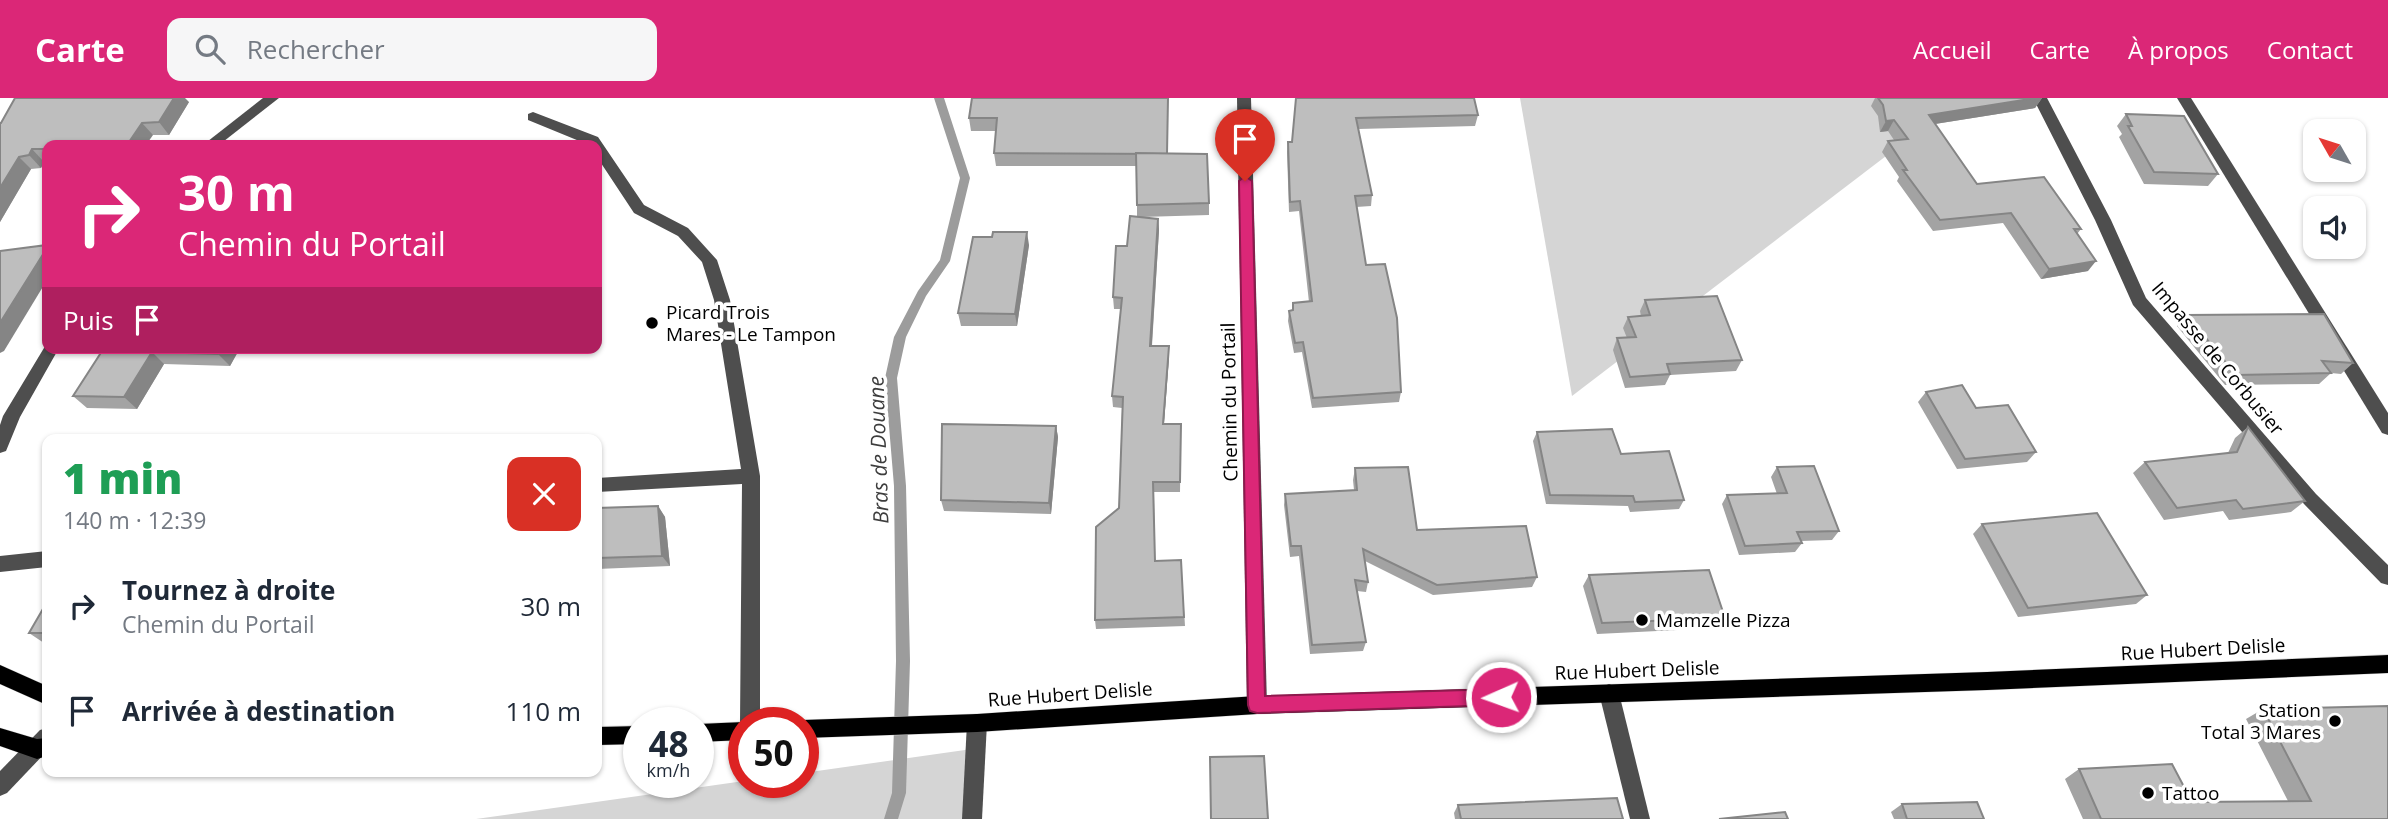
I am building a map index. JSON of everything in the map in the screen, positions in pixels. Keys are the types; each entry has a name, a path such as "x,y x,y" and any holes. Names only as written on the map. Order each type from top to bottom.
{"main road":[{"name":"Rue Hubert Delisle","path":"819,728 976,723 1257,705 2026,680 2388,664"},
{"path":"0,674 42,694"},
{"path":"602,736 623,735"},
{"path":"0,737 42,744"}],"street":[{"path":"217,140 272,98"},
{"name":"Chemin du Portail","path":"1244,98 1257,705"},
{"name":"Impasse de Corbusier","path":"2040,98 2103,220 2139,301 2310,499 2388,577"},
{"path":"2184,98 2388,428"},
{"path":"533,117 590,140"},
{"path":"602,155 639,209 683,232 709,260 722,300 751,476 750,707"},
{"path":"0,446 12,416 48,354"},
{"path":"602,485 751,476"},
{"path":"0,564 42,560"},
{"path":"1609,693 1640,819"},
{"path":"972,819 976,723"},
{"path":"0,786 42,746"}],"shaded area":[{"path":"1520,98 1962,98 1572,396"},
{"path":"979,748 973,819 476,819 624,798 714,798 714,785 728,783 728,798 819,798 819,771"}],"building":[{"path":"15,98 174,98 159,122 142,123 130,140 42,140 42,149 32,149 29,155 19,157 0,188 1,123"},
{"path":"972,98 1168,98 1167,154 994,153 997,118 969,118"},
{"path":"1296,98 1474,98 1478,115 1356,118 1372,195 1355,196 1366,265 1385,264 1397,318 1401,392 1313,398 1303,342 1295,343 1289,311 1293,310 1293,303 1312,301 1300,201 1290,202 1288,142 1292,142"},
{"path":"1878,98 2036,98 1929,115 1977,184 2044,177 2081,229 2074,229 2096,261 2049,269 2011,213 1940,220 1903,170 1907,170 1888,141 1908,139 1894,120 1886,121 1883,105"},
{"path":"2126,114 2184,116 2218,174 2154,172 2128,126 2132,126"},
{"path":"1136,153 1207,154 1209,203 1137,205"},
{"path":"1130,216 1158,219 1150,346 1169,346 1163,424 1181,424 1180,482 1153,482 1155,561 1181,560 1184,617 1095,620 1096,527 1119,508 1123,397 1112,396 1122,298 1113,297 1116,246 1127,246"},
{"path":"993,232 1027,232 1015,314 958,313 973,237 992,237"},
{"path":"42,246 42,256 0,323 0,251"},
{"path":"1717,296 1742,360 1667,364 1670,374 1630,377 1617,338 1636,337 1628,317 1650,315 1645,300"},
{"path":"2324,314 2353,363 2322,361 2331,373 2236,375 2187,315"},
{"path":"100,354 151,354 124,397 73,396"},
{"path":"1962,385 1976,408 2008,405 2036,452 1965,459 1926,392"},
{"path":"942,424 1056,426 1049,503 941,500"},
{"path":"2248,427 2305,501 2243,509 2236,500 2177,508 2145,462 2237,452"},
{"path":"1612,429 1621,454 1669,451 1684,500 1635,502 1633,496 1550,495 1537,432"},
{"path":"1814,466 1839,531 1797,532 1802,543 1745,546 1727,495 1787,493 1777,467"},
{"path":"1408,467 1417,530 1526,526 1537,577 1437,585 1363,549 1368,582 1355,580 1366,642 1312,645 1301,546 1291,546 1285,494 1357,490 1355,468"},
{"path":"658,506 662,556 602,558 602,508"},
{"path":"2097,513 2147,595 2028,608 1982,524"},
{"path":"1709,570 1725,618 1602,623 1589,575"},
{"path":"42,611 42,633 29,633"},
{"path":"2388,706 2388,819 2101,819 2079,769 2172,764 2192,802 2311,801 2263,709"},
{"path":"1264,756 1268,819 1211,819 1210,757"},
{"path":"1617,798 1623,819 1461,819 1458,805"},
{"path":"1977,802 1984,819 1907,819 1902,804"},
{"path":"1785,812 1788,819 1719,819"}],"waterway":[{"name":"Bras de Douane","path":"891,819 899,793 903,661 900,486 891,378 900,337 922,294 945,261 965,178 939,98"}],"place":[{"name":"Picard Trois Mares - Le Tampon","path":"652,323"},
{"name":"Mamzelle Pizza","path":"1642,620"},
{"name":"Station Total 3 Mares","path":"2335,721"},
{"name":"Tattoo","path":"2148,793"}],"route":[{"path":"1245,181 1257,705 1501,697"}]}
